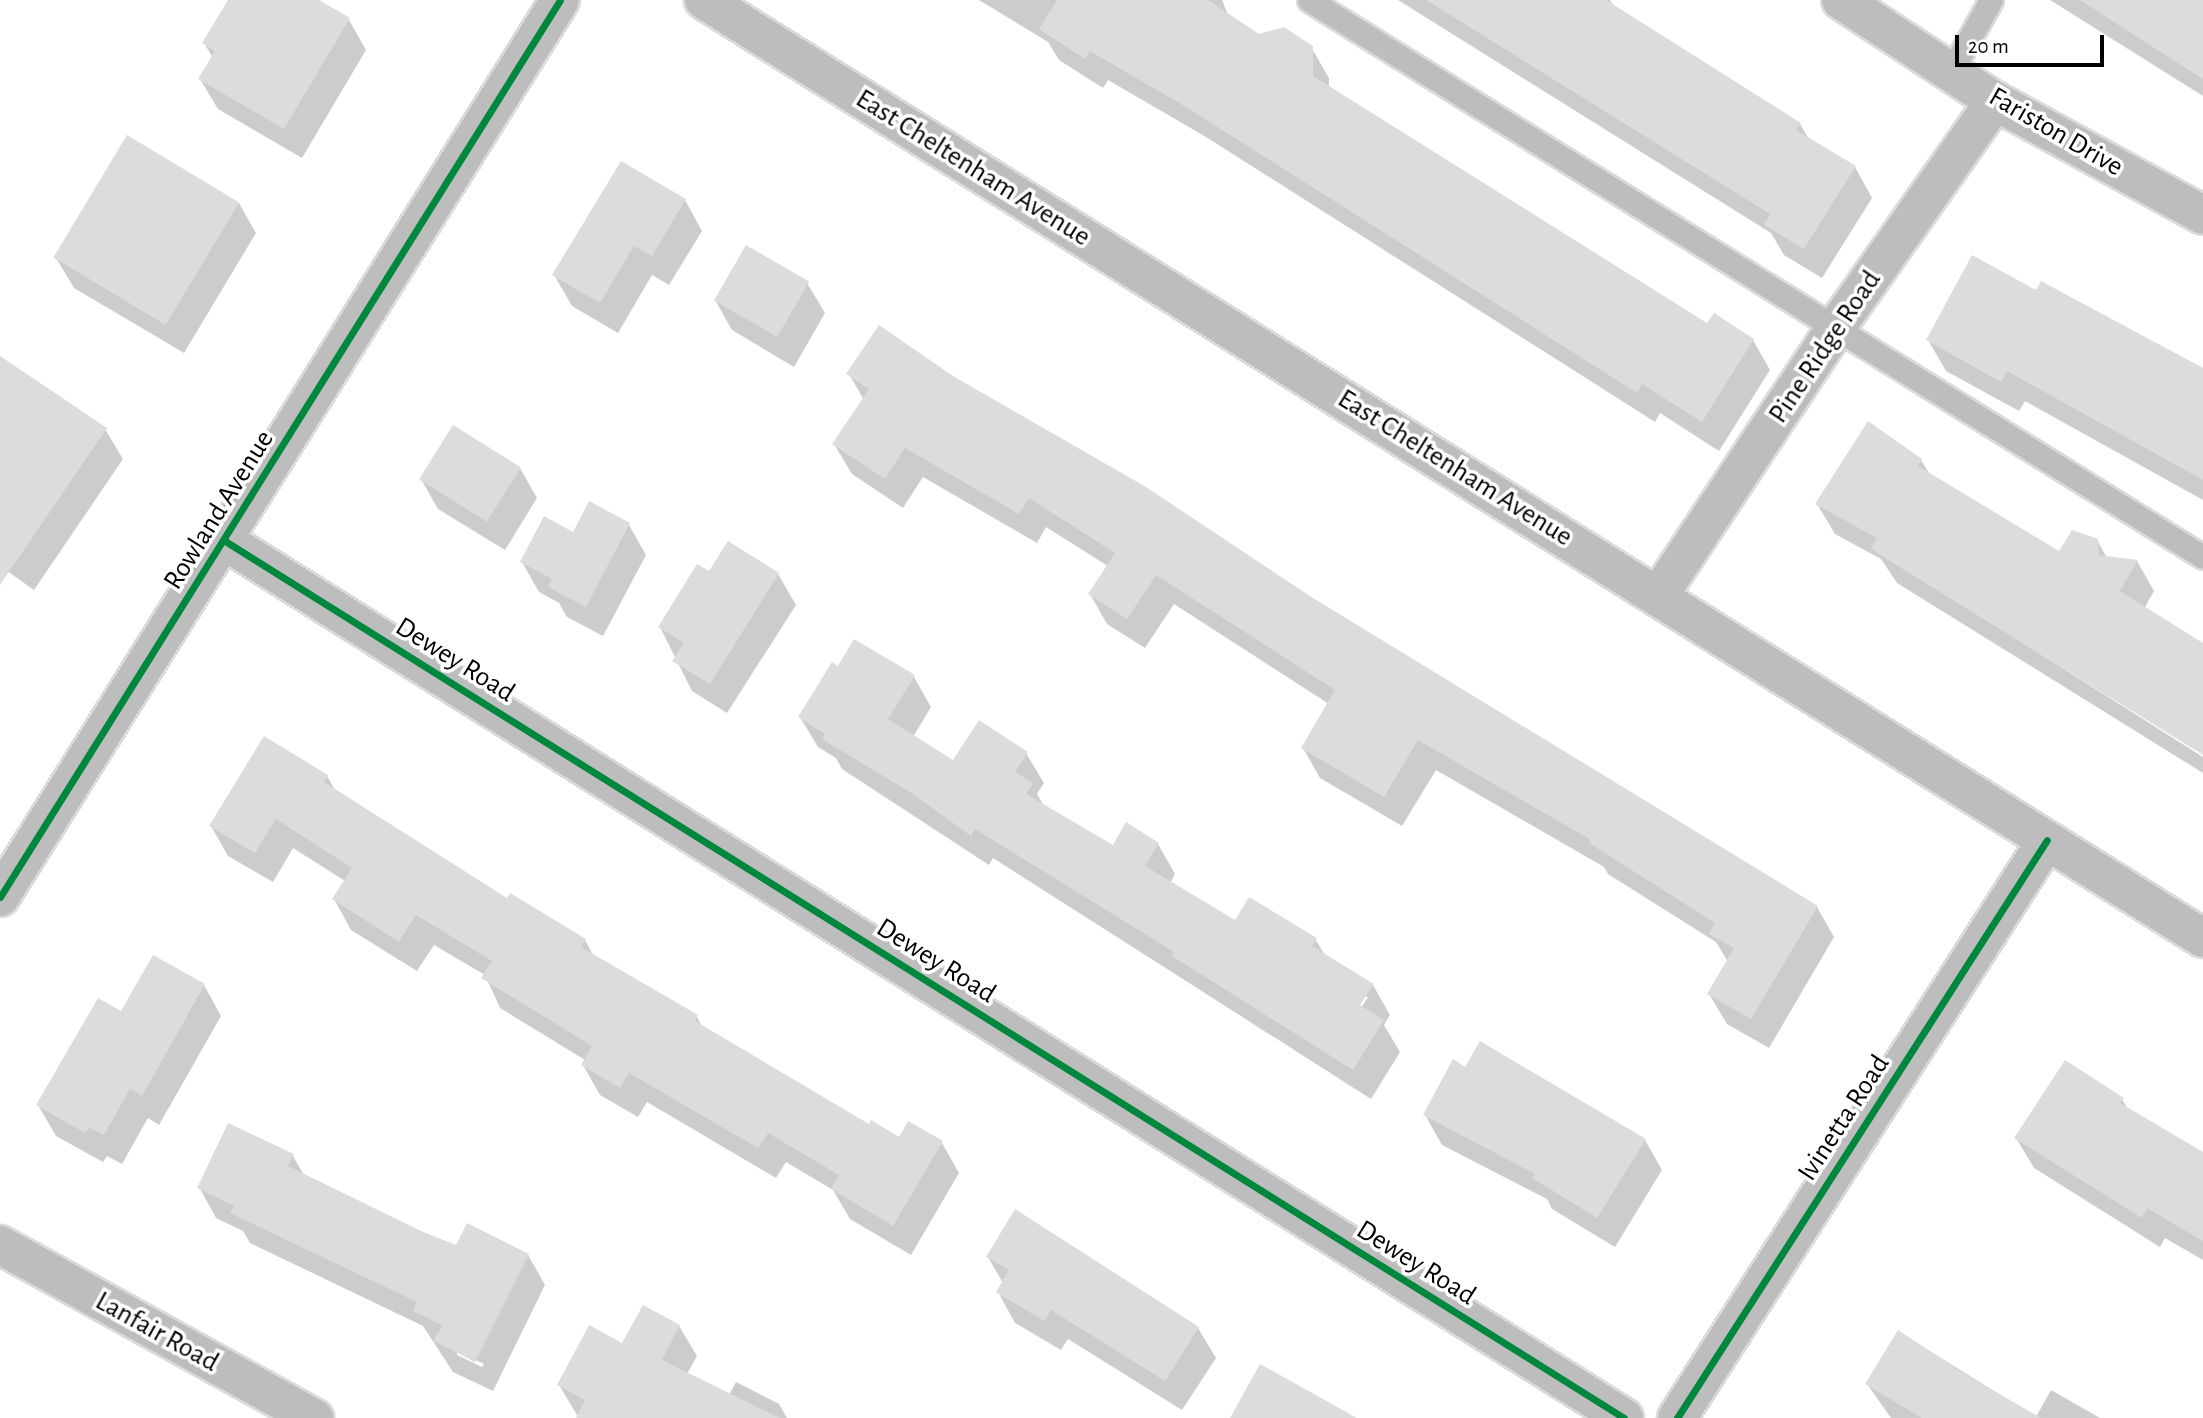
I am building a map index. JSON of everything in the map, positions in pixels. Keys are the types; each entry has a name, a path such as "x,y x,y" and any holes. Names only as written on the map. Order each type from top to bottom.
{"main road":[{"name":"Rowland Avenue","path":"0,897 225,541 560,0"},
{"name":"East Cheltenham Avenue","path":"704,0 1660,595 2203,938"},
{"name":"Fariston Drive","path":"1841,0 1952,70 1995,101 2203,215"},
{"name":"Pine Ridge Road","path":"1660,595 1838,326 1995,101"},
{"name":"Dewey Road","path":"225,541 1624,1418"},
{"name":"Ivinetta Road","path":"1677,1418 2047,840"},
{"name":"Lanfair Road","path":"0,1245 314,1418"}],"lane":[{"path":"1309,0 1838,326 2203,557"},
{"path":"1952,70 1991,0"}],"building":[{"path":"228,0 319,0 350,18 284,129 198,79 215,51 202,43"},
{"path":"1057,0 1208,0 1259,34 1284,27 1313,46 1313,76 1707,323 1714,313 1754,339 1702,422 1642,384 1637,393 1186,107 1090,51 1085,59 1039,29"},
{"path":"1426,0 1606,0 1801,123 1796,130 1856,166 1804,249 1764,225 1770,214"},
{"path":"2080,0 2203,0 2203,79 2145,42"},
{"path":"127,135 239,202 166,325 53,258"},
{"path":"621,161 686,199 652,256 634,246 600,303 552,275"},
{"path":"746,245 809,282 777,337 714,300"},
{"path":"1972,255 2036,290 2041,281 2203,368 2203,480 2007,371 2001,382 1926,340"},
{"path":"879,325 953,376 1146,487 1313,598 1818,906 1751,1019 1707,994 1734,948 1709,934 1715,923 1589,843 1591,840 1418,740 1384,797 1301,748 1335,690 1156,575 1127,619 1088,594 1115,553 1029,498 1019,514 905,448 885,479 832,444 869,389 846,374"},
{"path":"0,356 107,428 0,585"},
{"path":"1868,421 1922,459 1918,466 2059,551 2072,530 2098,539 2099,555 2138,560 2120,591 2203,643 2203,755 1877,553 1871,547 1877,538 1815,504"},
{"path":"453,425 521,467 487,522 419,479"},
{"path":"589,501 630,523 586,607 548,587 552,579 520,562 544,516 573,532"},
{"path":"728,541 779,573 710,684 672,661 684,643 658,627 697,564 709,571"},
{"path":"854,639 915,675 888,719 953,760 979,720 1028,752 1015,772 1033,783 1026,794 1113,845 1126,822 1159,843 1145,866 1235,920 1249,897 1317,938 1312,946 1374,984 1360,1005 1384,1020 1353,1070 1172,956 1174,952 975,829 971,836 913,794 822,739 825,734 798,717 832,662 838,666"},
{"path":"264,736 328,775 324,782 507,898 510,893 586,939 581,947 698,1015 695,1021 869,1124 871,1120 899,1137 908,1121 943,1141 893,1226 831,1189 839,1175 768,1133 758,1148 629,1073 620,1088 581,1065 592,1046 481,978 492,961 416,915 399,942 332,899 352,868 276,819 255,853 209,826"},
{"path":"153,955 205,984 142,1096 130,1089 104,1135 89,1127 85,1133 36,1105 98,998 121,1011"},
{"path":"1480,1041 1646,1139 1597,1218 1532,1178 1535,1174 1423,1115 1453,1059 1465,1067"},
{"path":"2065,1060 2124,1098 2120,1103 2203,1152 2203,1241 2147,1208 2142,1218 2014,1138"},
{"path":"228,1123 294,1154 288,1166 421,1231 456,1245 467,1223 529,1254 475,1362 434,1341 442,1325 413,1311 417,1302 230,1213 234,1206 197,1188"},
{"path":"1015,1209 1199,1327 1165,1381 1051,1310 1044,1321 996,1292 1009,1270 986,1257"},
{"path":"643,1305 680,1325 662,1360 780,1418 576,1418 585,1400 557,1385 589,1325 622,1343"},
{"path":"1898,1330 1960,1371 2041,1418 1922,1418 1865,1384"},
{"path":"1260,1364 1357,1418 1230,1418"}],"cycle path":[{"path":"0,897 560,0"},
{"path":"225,541 1624,1418"},
{"path":"1677,1418 2047,840"}]}
